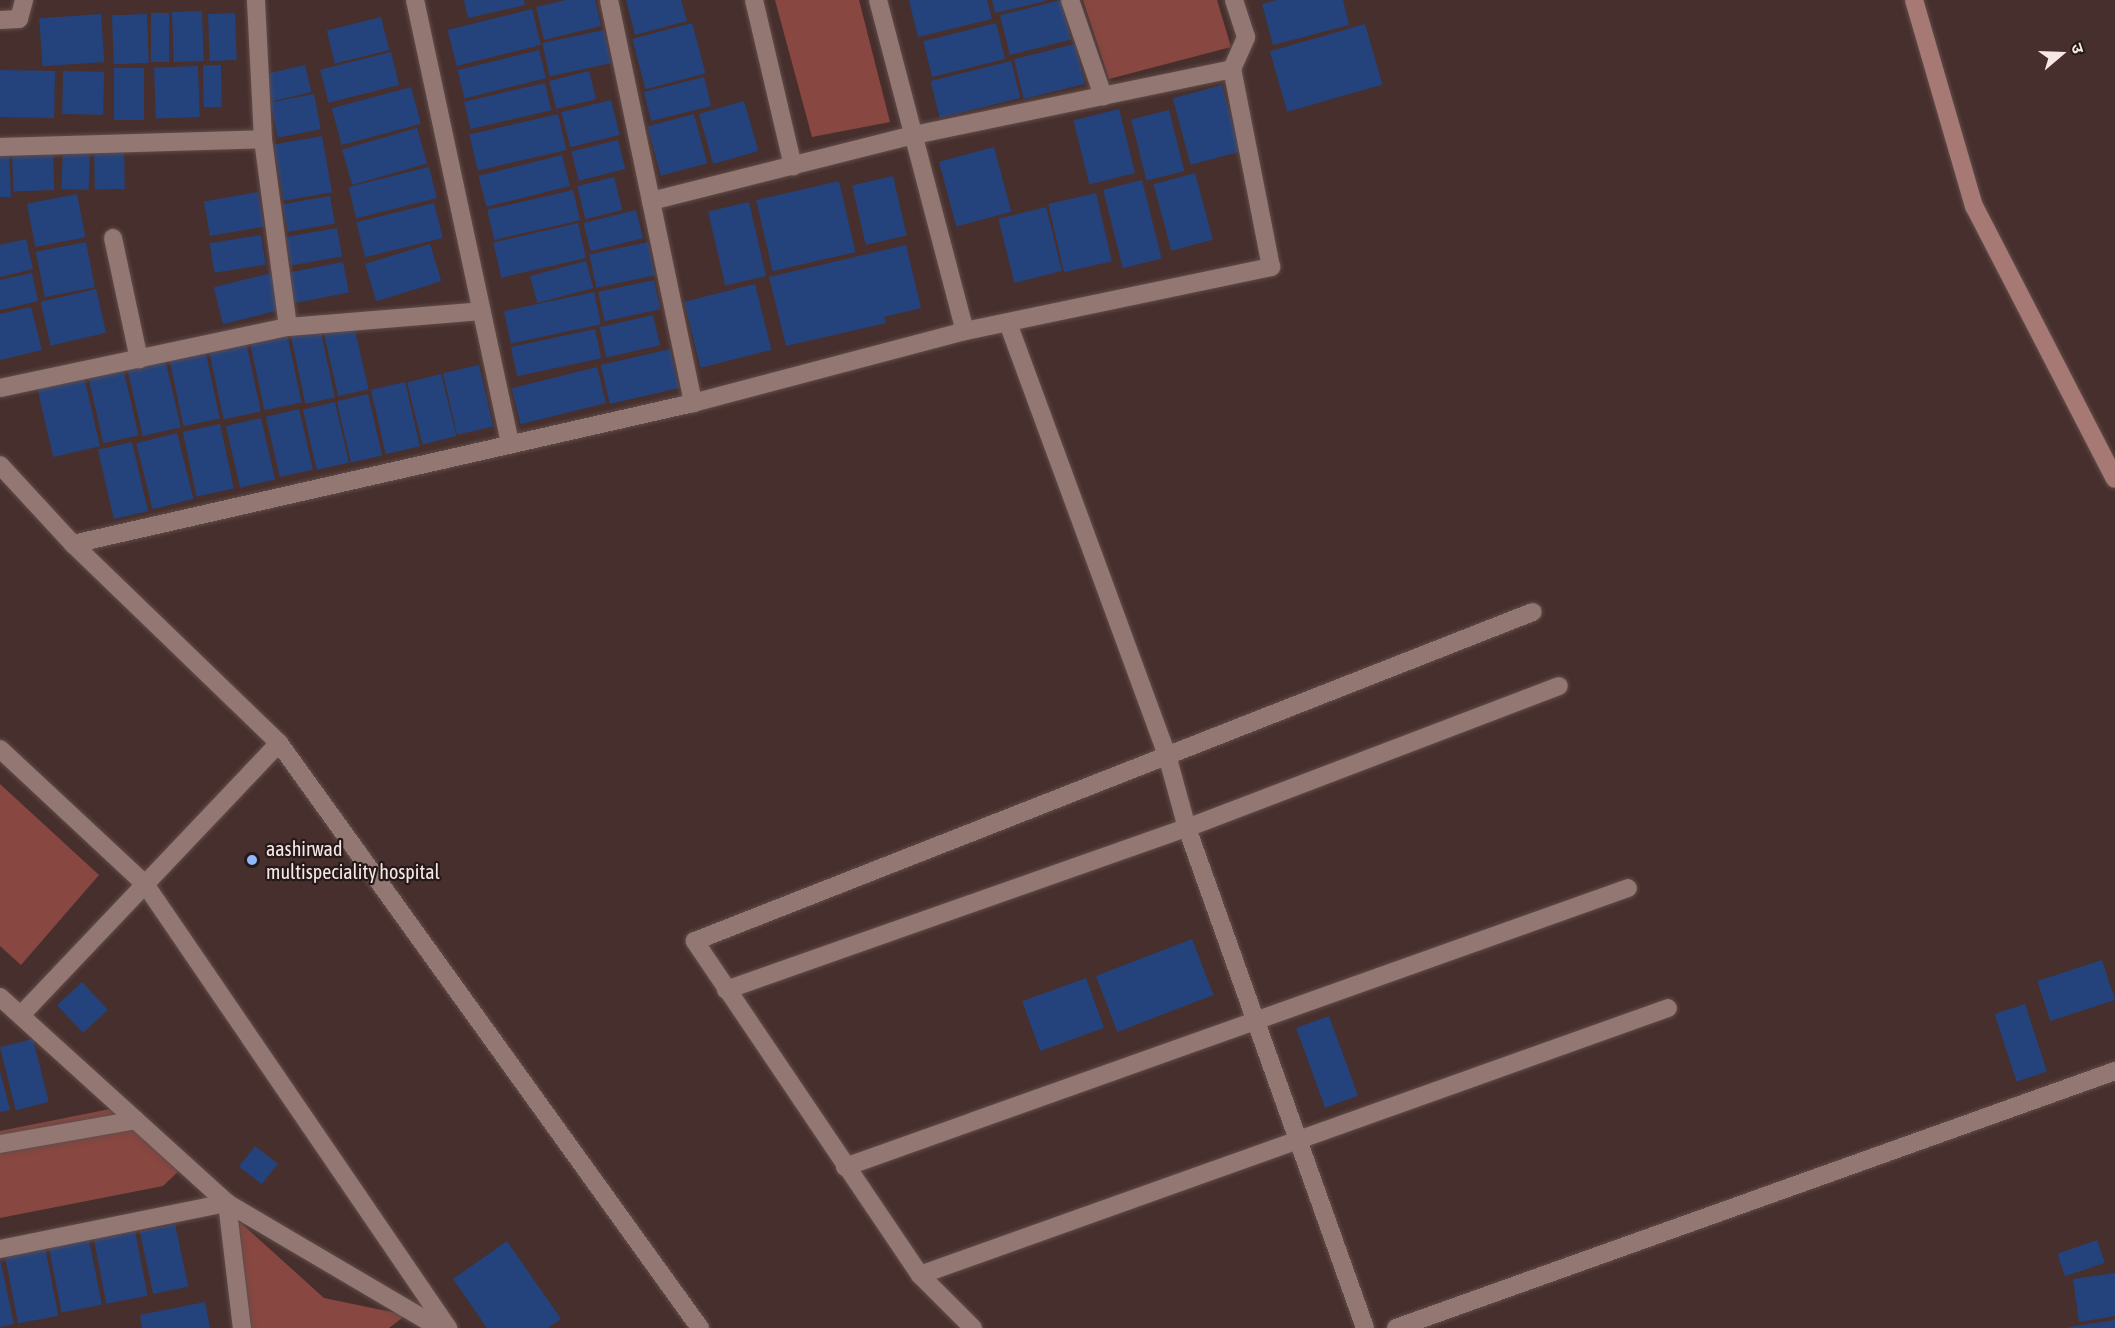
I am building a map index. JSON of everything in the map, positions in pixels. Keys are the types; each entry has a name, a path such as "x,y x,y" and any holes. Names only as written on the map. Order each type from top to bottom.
{"street":[{"path":"0,20 19,19 24,0"},
{"path":"256,0 263,139 288,327"},
{"path":"415,0 510,442"},
{"path":"609,0 693,403"},
{"path":"754,0 793,166"},
{"path":"878,0 965,331"},
{"path":"1070,0 1103,96"},
{"path":"73,544 510,442 693,403 965,331 1271,267 1232,69 1246,37 1234,0"},
{"path":"1914,0 1974,206 2115,479"},
{"path":"651,201 914,135 1232,69"},
{"path":"0,147 263,139"},
{"path":"113,238 139,358"},
{"path":"0,388 288,327 481,310"},
{"path":"1008,322 1167,755 1187,828 1365,1328"},
{"path":"0,465 73,544 279,743 700,1328"},
{"path":"974,1328 920,1275 845,1167 695,941 1533,612"},
{"path":"726,990 1187,828 1559,686"},
{"path":"21,1015 279,743"},
{"path":"0,749 145,884 448,1328"},
{"path":"845,1167 1628,888"},
{"path":"0,997 227,1203 439,1328"},
{"path":"920,1275 1668,1008"},
{"path":"1396,1328 2115,1071"},
{"path":"0,1144 136,1120"},
{"path":"0,1249 227,1203"},
{"path":"227,1203 242,1328"}],"shaded area":[{"path":"775,0 859,0 890,122 812,137"},
{"path":"1083,0 1217,0 1231,47 1109,79"},
{"path":"0,784 99,875 21,965 0,946"},
{"path":"115,1108 180,1170 163,1186 0,1218 0,1131"},
{"path":"231,1222 241,1223 324,1298 406,1315 389,1328 248,1328"}],"building":[{"path":"464,0 524,0 525,5 468,18"},
{"path":"566,0 595,0 601,26 544,40 536,7"},
{"path":"626,0 681,0 687,21 635,35"},
{"path":"909,0 987,0 992,19 918,37"},
{"path":"992,0 1046,0 1046,1 995,13"},
{"path":"1061,0 1071,40 1010,55 1000,15"},
{"path":"1277,0 1343,0 1349,25 1273,45 1262,4"},
{"path":"532,9 541,45 457,66 448,30"},
{"path":"202,11 204,61 174,62 172,12"},
{"path":"151,13 169,13 169,62 151,62"},
{"path":"235,13 237,60 210,61 208,14"},
{"path":"101,14 104,62 42,66 39,18"},
{"path":"147,14 149,63 114,64 112,15"},
{"path":"381,17 389,50 335,64 327,31"},
{"path":"692,23 705,73 646,89 632,39"},
{"path":"996,23 1005,59 932,77 923,41"},
{"path":"1365,24 1382,85 1287,112 1270,51"},
{"path":"604,30 611,63 549,76 542,43"},
{"path":"1075,44 1085,84 1024,99 1014,59"},
{"path":"539,50 546,78 465,98 457,70"},
{"path":"391,52 399,85 328,103 320,70"},
{"path":"1011,61 1020,98 940,118 930,81"},
{"path":"203,65 221,65 222,107 204,107"},
{"path":"305,65 311,92 271,102 265,74"},
{"path":"198,66 200,117 156,119 154,68"},
{"path":"114,68 144,68 144,120 114,120"},
{"path":"0,70 55,71 54,118 0,117"},
{"path":"63,71 104,72 103,115 62,114"},
{"path":"589,71 596,99 556,109 549,81"},
{"path":"704,77 711,106 651,121 644,92"},
{"path":"545,83 551,110 470,129 464,102"},
{"path":"1222,85 1240,152 1191,165 1173,98"},
{"path":"411,87 421,124 342,145 332,108"},
{"path":"314,94 321,129 278,138 271,102"},
{"path":"611,100 620,135 570,147 562,112"},
{"path":"744,101 758,151 713,164 699,114"},
{"path":"1119,109 1135,173 1089,184 1073,120"},
{"path":"1169,110 1184,171 1146,181 1131,119"},
{"path":"558,114 566,150 478,171 469,134"},
{"path":"694,114 707,163 661,176 648,126"},
{"path":"417,128 427,164 352,185 342,149"},
{"path":"322,136 332,192 284,201 274,145"},
{"path":"618,140 625,169 579,181 571,152"},
{"path":"124,146 125,189 95,190 94,147"},
{"path":"63,147 90,148 89,190 62,189"},
{"path":"994,147 1011,212 956,226 939,162"},
{"path":"9,149 11,197 0,197 0,150"},
{"path":"53,152 54,190 13,191 12,153"},
{"path":"562,155 570,186 486,207 479,176"},
{"path":"429,167 437,198 356,218 348,187"},
{"path":"1195,173 1213,240 1171,251 1153,184"},
{"path":"893,176 907,235 866,245 852,185"},
{"path":"614,177 622,210 585,219 577,186"},
{"path":"1142,180 1162,259 1123,268 1103,190"},
{"path":"839,181 855,252 773,271 756,200"},
{"path":"573,190 580,220 494,240 487,210"},
{"path":"258,192 264,226 210,236 204,202"},
{"path":"1096,193 1112,261 1064,272 1048,204"},
{"path":"77,194 85,237 35,247 27,204"},
{"path":"330,196 335,224 288,232 283,204"},
{"path":"749,202 766,276 725,286 708,211"},
{"path":"434,203 443,238 365,257 356,222"},
{"path":"1046,207 1062,271 1014,283 998,219"},
{"path":"636,210 643,238 591,251 584,223"},
{"path":"578,223 586,258 501,278 493,243"},
{"path":"337,228 342,257 291,266 286,237"},
{"path":"261,235 266,265 214,273 210,243"},
{"path":"26,239 33,269 0,277 0,245"},
{"path":"86,242 95,287 45,297 36,252"},
{"path":"648,242 655,275 596,288 589,254"},
{"path":"430,244 441,281 376,301 365,264"},
{"path":"906,245 921,308 884,317 886,323 786,346 769,277"},
{"path":"586,261 593,288 537,303 530,276"},
{"path":"343,262 349,292 295,303 289,272"},
{"path":"32,273 38,301 0,310 0,280"},
{"path":"271,273 280,310 223,324 214,287"},
{"path":"654,280 660,309 604,321 598,292"},
{"path":"755,284 771,350 701,368 684,302"},
{"path":"96,289 106,333 51,346 40,302"},
{"path":"594,292 601,324 511,343 504,311"},
{"path":"31,307 42,350 0,360 0,314"},
{"path":"653,315 660,345 606,358 599,327"},
{"path":"353,322 369,389 338,396 323,329"},
{"path":"320,328 335,397 305,404 291,334"},
{"path":"595,329 601,358 517,376 511,347"},
{"path":"287,334 302,402 264,410 250,342"},
{"path":"246,342 261,411 224,419 209,350"},
{"path":"205,349 220,418 184,426 169,357"},
{"path":"670,349 679,388 610,404 601,365"},
{"path":"165,359 181,427 143,436 127,368"},
{"path":"479,365 493,426 457,435 443,373"},
{"path":"597,367 606,403 521,424 512,388"},
{"path":"123,368 139,435 103,443 88,376"},
{"path":"441,374 456,436 423,445 407,382"},
{"path":"84,377 100,446 53,457 37,388"},
{"path":"405,382 420,446 386,454 371,390"},
{"path":"368,394 382,455 351,463 337,401"},
{"path":"335,402 349,462 317,470 303,409"},
{"path":"299,409 313,469 280,477 266,417"},
{"path":"261,418 275,479 240,487 226,426"},
{"path":"220,424 234,489 197,496 183,432"},
{"path":"177,433 193,499 153,509 136,443"},
{"path":"132,442 148,511 114,519 98,450"},
{"path":"1192,939 1214,995 1117,1032 1096,976"},
{"path":"2102,960 2115,1000 2050,1021 2037,981"},
{"path":"1086,978 1104,1028 1040,1051 1022,1001"},
{"path":"82,982 108,1010 83,1033 57,1005"},
{"path":"2025,1004 2047,1072 2017,1081 1995,1014"},
{"path":"1329,1016 1358,1096 1325,1108 1296,1028"},
{"path":"33,1039 49,1102 16,1110 0,1047"},
{"path":"0,1071 10,1110 0,1112"},
{"path":"255,1146 278,1164 262,1184 239,1166"},
{"path":"175,1224 188,1287 153,1294 140,1231"},
{"path":"135,1231 148,1296 106,1304 94,1239"},
{"path":"89,1239 102,1305 62,1313 49,1247"},
{"path":"2097,1240 2105,1263 2065,1276 2057,1254"},
{"path":"507,1241 561,1319 548,1328 487,1328 453,1279"},
{"path":"45,1247 58,1316 18,1324 5,1255"},
{"path":"0,1259 14,1324 0,1327"},
{"path":"2115,1273 2115,1316 2079,1322 2073,1279"},
{"path":"205,1302 210,1328 142,1328 140,1315"},
{"path":"2115,1320 2115,1328 2069,1328 2069,1327"}],"place":[{"name":"aashirwad multispeciality hospital","path":"252,860"}]}
